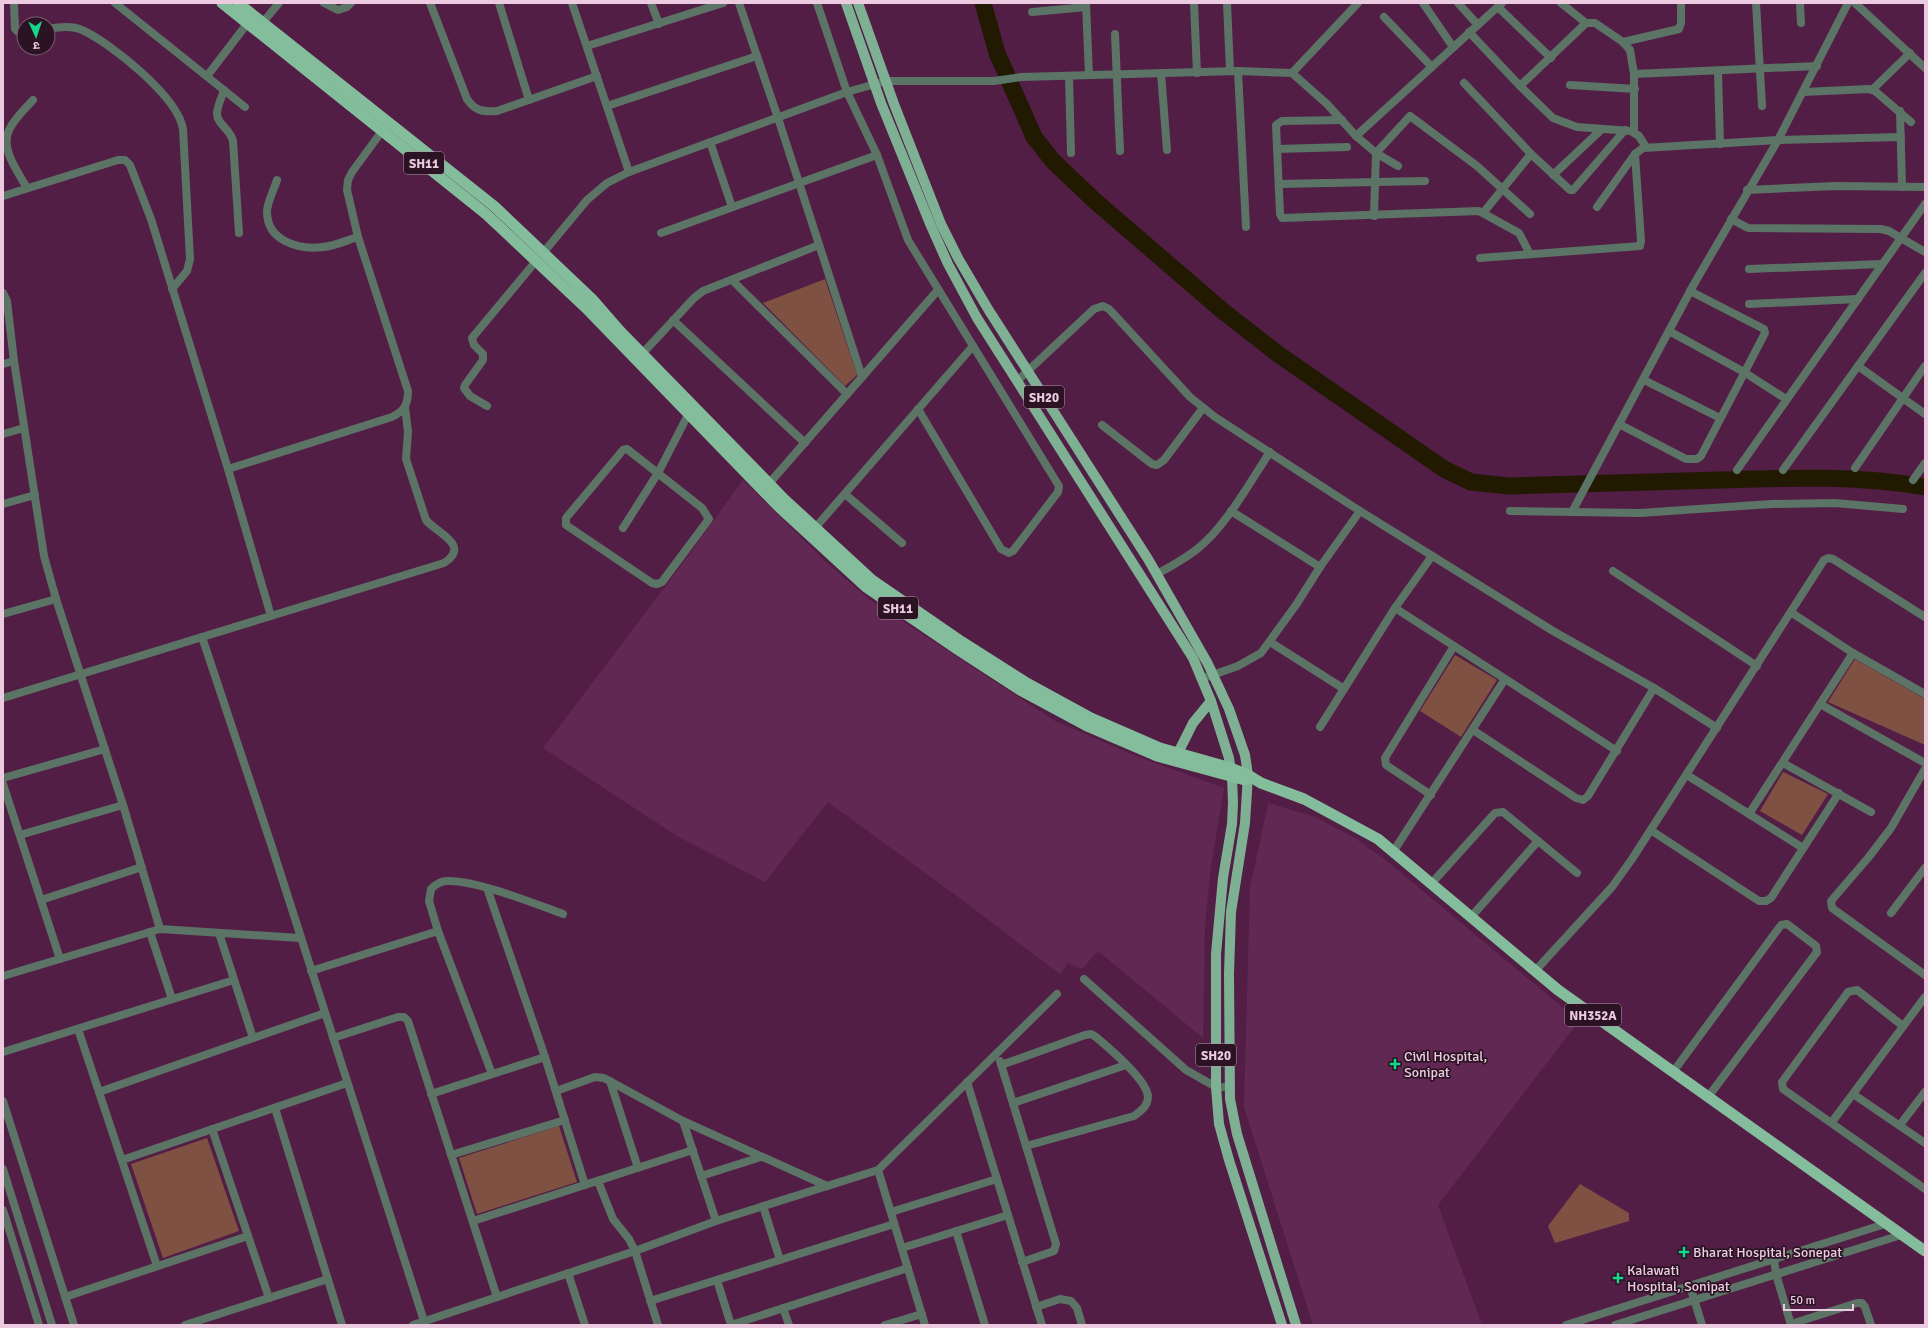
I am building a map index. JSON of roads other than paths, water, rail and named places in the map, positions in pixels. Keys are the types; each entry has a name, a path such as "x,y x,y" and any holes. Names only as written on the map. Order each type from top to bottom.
{"highway":[{"name":"SH11","path":"222,3 260,26 386,126 486,214 540,257 604,320 766,487 866,587 1020,690 1087,726 1157,756 1231,772"},
{"name":"SH11","path":"238,3 250,19"},
{"name":"SH11","path":"604,320 642,354 691,410"},
{"name":"SH11","path":"782,503 815,528 872,580 962,642 1025,682 1091,718 1160,748 1248,778"},
{"name":"NH352A","path":"1248,778 1304,799 1378,839 1558,990 1925,1251"}],"main road":[{"name":"SH20","path":"846,3 874,84 928,219 948,264 977,318 1193,658 1211,701 1231,772 1233,803 1232,824 1223,878 1216,954 1216,1087 1219,1124 1229,1160 1282,1325"},
{"name":"SH20","path":"858,3 941,224 988,310 1157,574 1213,674 1231,715 1245,755 1248,778 1245,823 1231,912 1229,974 1230,1099 1237,1134 1296,1325"},
{"path":"1178,753 1193,723 1211,701"}],"street":[{"path":"14,3 16,30"},
{"path":"115,3 245,107"},
{"path":"260,26 280,3"},
{"path":"324,3 338,10 347,7 351,3"},
{"path":"430,3 467,99 473,107 480,111 489,112 530,100 597,76"},
{"path":"499,3 530,100"},
{"path":"572,3 629,172"},
{"path":"651,3 658,24"},
{"path":"587,46 723,3"},
{"path":"739,3 862,376"},
{"path":"817,3 847,92 877,155 908,240 1059,486 1058,492 1013,551 1009,553 1001,549 918,409"},
{"path":"1194,3 1197,72"},
{"path":"1227,3 1234,71 1246,227"},
{"path":"1292,73 1358,3"},
{"path":"1423,3 1453,47"},
{"path":"1458,3 1478,25"},
{"path":"1561,3 1586,23"},
{"path":"1623,42 1679,29 1681,23 1681,3"},
{"path":"1756,3 1762,106"},
{"path":"1800,3 1802,23"},
{"path":"1572,512 1644,380 1690,291 1747,190 1778,140 1848,3"},
{"path":"1855,3 1925,68"},
{"path":"1032,12 1086,5 1089,75"},
{"path":"1356,136 1500,5 1550,58"},
{"path":"1384,17 1432,67"},
{"path":"207,76 250,19"},
{"path":"1520,86 1586,23 1595,22 1623,42 1630,50 1633,57 1635,88 1634,132"},
{"path":"56,29 76,28 96,39 144,75 170,102 180,116 183,129 190,259 186,271 172,289"},
{"path":"1469,32 1547,113 1560,122 1577,127 1602,130 1625,130 1634,132 1646,147"},
{"path":"1114,34 1120,151"},
{"path":"1872,90 1910,53"},
{"path":"607,106 756,56"},
{"path":"1634,74 1718,72 1760,68 1816,66"},
{"path":"487,406 470,396 464,388 483,360 483,354 474,345 472,338 587,200 607,184 629,172 847,92 886,80 1003,79 1020,77 1234,71 1292,73 1342,120 1356,136 1376,153 1398,166"},
{"path":"1718,72 1720,144"},
{"path":"1161,73 1167,150"},
{"path":"1069,76 1071,153"},
{"path":"1464,83 1531,154 1569,190 1573,190 1625,130"},
{"path":"1570,85 1635,88"},
{"path":"1803,92 1866,88 1872,90 1900,111 1911,122"},
{"path":"224,90 217,114 220,122 230,132 233,141 239,233"},
{"path":"27,188 13,162 6,141 9,129 33,100"},
{"path":"1900,111 1902,187"},
{"path":"1374,216 1376,153 1410,116 1503,188 1530,214"},
{"path":"1342,120 1279,122 1275,128 1280,214 1282,218 1374,216 1475,211 1483,213 1519,233 1530,254"},
{"path":"3,698 444,563 451,558 454,550 453,543 446,535 431,526 426,520 407,465 405,453 408,432 405,407 408,398 408,391 358,236 347,190 348,180 352,172 386,126"},
{"path":"1554,175 1602,130"},
{"path":"1597,207 1635,154 1640,149 1646,147 1778,140 1901,137"},
{"path":"710,142 732,207"},
{"path":"1277,149 1347,147"},
{"path":"1483,213 1531,154"},
{"path":"1480,258 1640,246 1641,241 1635,154"},
{"path":"661,233 732,207 799,185 877,155"},
{"path":"3,196 118,160 125,160 134,175 151,219 228,469 270,616"},
{"path":"277,180 267,210 270,226 274,234 280,239 301,246 318,248 358,236"},
{"path":"1279,184 1425,181"},
{"path":"1747,190 1835,186 1925,187"},
{"path":"1737,470 1925,204"},
{"path":"1731,219 1748,228 1881,229 1902,238 1925,252"},
{"path":"642,354 673,320 703,292 819,245"},
{"path":"1749,269 1882,264"},
{"path":"1784,470 1925,273"},
{"path":"732,280 847,394"},
{"path":"766,487 938,290"},
{"path":"1619,424 1691,460 1701,456 1744,372 1765,336 1765,330 1690,291"},
{"path":"3,293 7,301 14,361 36,495 44,556 56,599 123,805 160,929"},
{"path":"1749,304 1858,299"},
{"path":"1017,381 1027,370 1094,309 1103,306 1109,309 1190,397 1229,426 1360,511 1553,631 1654,688 1717,728"},
{"path":"673,320 805,443"},
{"path":"1669,331 1744,372 1786,399"},
{"path":"815,528 973,346"},
{"path":"3,364 14,361"},
{"path":"1858,366 1925,414"},
{"path":"1855,468 1925,366"},
{"path":"1644,380 1720,418"},
{"path":"228,469 392,417 405,407"},
{"path":"1102,425 1152,464 1157,465 1164,460 1203,408"},
{"path":"623,528 658,473 691,410"},
{"path":"3,434 24,428"},
{"path":"623,450 630,450 658,473 702,508 709,519 662,582 657,584 652,583 566,525 565,522 566,518 623,450"},
{"path":"1157,574 1197,549 1231,511 1270,452"},
{"path":"1913,480 1925,463"},
{"path":"845,494 902,543"},
{"path":"3,504 36,495"},
{"path":"1510,511 1640,513 1771,504 1835,503 1903,509"},
{"path":"1231,511 1320,567"},
{"path":"1201,679 1251,660 1261,653 1296,605 1320,567 1360,511"},
{"path":"1320,727 1395,608 1432,556"},
{"path":"1535,971 1612,887 1652,831 1792,613 1824,560 1828,558 1833,559 1925,617"},
{"path":"1613,571 1757,666"},
{"path":"3,614 56,599"},
{"path":"1395,608 1617,751"},
{"path":"1792,613 1853,653 1925,694"},
{"path":"202,637 424,1321"},
{"path":"1270,642 1344,689"},
{"path":"1431,795 1386,765 1385,758 1454,646"},
{"path":"1750,814 1853,653"},
{"path":"1393,852 1505,679"},
{"path":"1473,730 1576,798 1583,800 1588,796 1617,751 1654,688"},
{"path":"1820,704 1925,762"},
{"path":"3,778 105,749"},
{"path":"1782,763 1839,793 1871,812"},
{"path":"1925,769 1892,828 1831,901 1830,905 1832,908 1925,975"},
{"path":"1687,775 1803,848"},
{"path":"3,784 60,959"},
{"path":"1652,831 1759,901 1766,901 1771,898 1839,793"},
{"path":"20,835 123,805"},
{"path":"1431,884 1495,813 1503,812 1577,874"},
{"path":"1471,917 1538,841"},
{"path":"41,900 142,867"},
{"path":"1891,913 1925,868"},
{"path":"492,1074 438,931 429,894 431,889 436,884 445,881 453,881 487,888 564,914"},
{"path":"487,888 545,1057 585,1185"},
{"path":"1673,1072 1781,925 1787,924 1816,946 1817,952 1708,1097"},
{"path":"3,976 160,929 300,938"},
{"path":"311,971 438,931"},
{"path":"150,932 172,999"},
{"path":"219,933 253,1038"},
{"path":"1084,979 1186,1070 1216,1087 1230,1087"},
{"path":"3,1052 234,980"},
{"path":"1903,1026 1857,990 1852,990 1848,992 1782,1082 1782,1086 1783,1089 1832,1122 1925,1189"},
{"path":"413,1325 635,1251 716,1221 878,1170 1057,994"},
{"path":"1832,1122 1925,997"},
{"path":"99,1092 325,1014"},
{"path":"333,1038 398,1017 404,1017 408,1021 497,1297"},
{"path":"78,1029 158,1266"},
{"path":"1001,1064 1091,1034 1126,1065 1143,1085 1148,1096 1145,1108 1134,1116 1026,1146"},
{"path":"997,1053 1056,1248 1054,1251 1022,1262"},
{"path":"431,1094 545,1057"},
{"path":"1013,1103 1126,1065"},
{"path":"556,1091 595,1077 604,1078 683,1121 827,1186"},
{"path":"610,1081 638,1168"},
{"path":"968,1082 1042,1325"},
{"path":"122,1160 347,1083"},
{"path":"1900,1125 1925,1092"},
{"path":"1853,1094 1925,1143"},
{"path":"3,1101 74,1325"},
{"path":"275,1108 342,1325"},
{"path":"451,1155 565,1120"},
{"path":"683,1121 716,1221"},
{"path":"212,1129 269,1298"},
{"path":"472,1221 693,1150"},
{"path":"701,1176 761,1156"},
{"path":"3,1169 52,1325"},
{"path":"878,1170 925,1325"},
{"path":"891,1212 997,1179"},
{"path":"598,1181 613,1219 629,1239 635,1251 658,1325"},
{"path":"763,1206 780,1260"},
{"path":"3,1210 40,1325"},
{"path":"902,1248 1008,1215"},
{"path":"650,1301 894,1224"},
{"path":"1566,1325 1885,1224"},
{"path":"956,1231 985,1325"},
{"path":"1615,1325 1901,1235"},
{"path":"65,1297 248,1236"},
{"path":"1774,1259 1776,1274 1791,1324 1856,1303 1862,1303 1865,1307 1871,1325"},
{"path":"717,1280 731,1325 908,1268"},
{"path":"568,1273 585,1325"},
{"path":"185,1325 328,1279"},
{"path":"1690,1286 1702,1325"},
{"path":"1036,1307 1060,1299 1071,1301 1076,1308 1082,1325"},
{"path":"783,1308 789,1325"},
{"path":"885,1325 922,1314"}],"waterway":[{"path":"983,3 997,53 1034,137 1053,161 1095,201 1224,312 1278,354 1444,469 1471,482 1509,486 1822,478 1899,483 1925,487"}],"place":[{"name":"Civil Hospital, Sonipat","path":"1395,1064"},
{"name":"Bharat Hospital, Sonepat","path":"1684,1252"},
{"name":"Kalawati Hospital, Sonipat","path":"1618,1278"}]}
